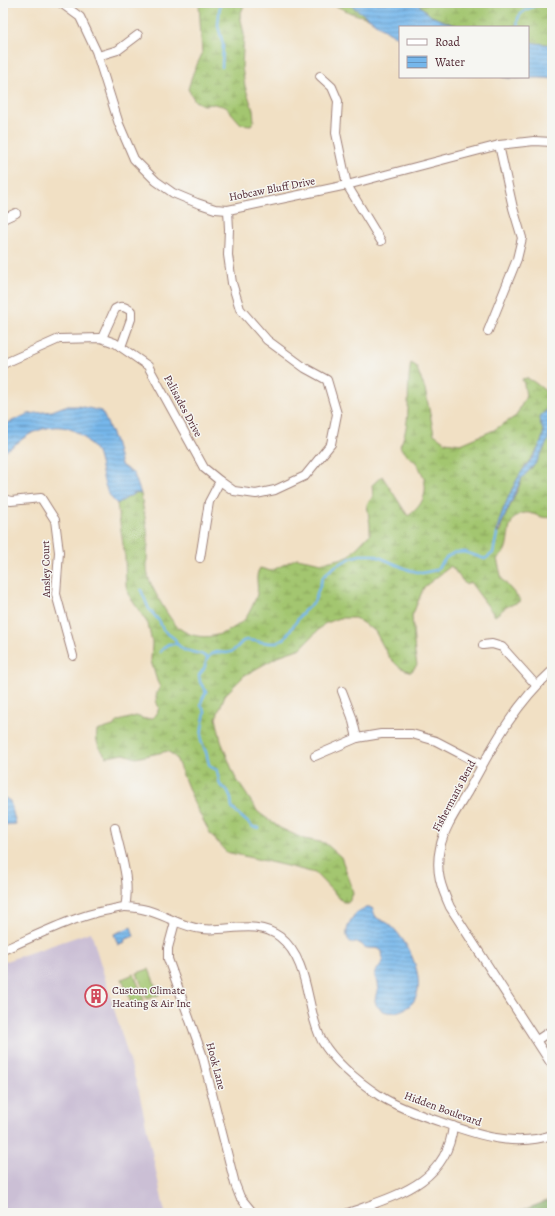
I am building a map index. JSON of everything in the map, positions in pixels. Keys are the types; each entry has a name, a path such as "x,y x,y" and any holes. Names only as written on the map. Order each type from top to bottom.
{"street":[{"name":"Hobcaw Bluff Drive","path":"61,3 80,17 98,56 119,124 134,159 156,181 173,193 215,209 228,210 347,185 500,145 534,141 552,142"},
{"path":"98,56 118,50 138,35"},
{"path":"320,76 332,87 338,101 336,133 347,185 381,242"},
{"path":"488,331 518,259 522,238 500,145"},
{"name":"Palisades Drive","path":"3,364 59,338 102,338 121,347 148,366 204,468 234,491 256,494 275,490 305,476 331,444 337,414 327,380 305,368 267,340 240,309 232,283 229,262 228,210"},
{"path":"3,219 16,213"},
{"path":"102,338 115,309 119,306 126,307 130,311 130,319 121,347"},
{"path":"200,558 209,502 220,481"},
{"name":"Ansley Court","path":"3,499 11,500 41,498 55,520 59,552 56,594 73,656"},
{"path":"484,645 492,644 502,647 536,686"},
{"name":"Fisherman's Bend","path":"552,671 536,686 504,727 446,829 440,848 438,865 440,882 450,907 552,1065"},
{"path":"342,691 352,716 358,738"},
{"path":"315,756 358,738 381,734 412,734 436,741 482,766"},
{"path":"115,828 127,883 127,897 124,907"},
{"name":"Hidden Boulevard","path":"3,950 76,919 100,911 124,907 153,911 175,922 200,929 215,930 250,927 260,928 280,937 290,949 300,966 322,1041 337,1060 381,1097 417,1114 481,1136 520,1140 540,1139 552,1136"},
{"name":"Hook Lane","path":"175,922 168,948 168,959 202,1054 235,1184 240,1197 253,1213"},
{"path":"537,1040 552,1030"},
{"path":"348,1213 405,1191 429,1175 446,1153 452,1140 453,1126"}],"shaded area":[{"path":"91,932 139,1092 165,1213 3,1213 3,962"}],"green space":[{"path":"199,3 245,3 240,15 244,34 242,67 245,86 253,110 254,121 251,125 241,124 226,107 215,104 203,105 195,101 188,89 193,73 202,54"},
{"path":"330,3 348,3 372,19 351,13"},
{"path":"417,3 552,3 552,45 529,42 529,26 456,26 431,16"},
{"path":"411,363 416,366 425,389 434,434 445,442 461,444 494,430 516,416 526,396 522,379 527,378 552,396 552,406 540,416 540,422 544,433 541,443 516,483 505,506 497,530 500,532 502,523 522,478 536,463 550,429 552,416 552,517 548,518 530,513 524,513 513,519 509,530 506,548 497,559 502,579 521,601 506,607 495,616 470,582 466,585 451,566 424,587 412,616 417,665 411,672 399,667 389,657 375,631 355,618 340,618 324,624 301,648 281,655 245,675 225,695 216,718 221,741 235,777 258,812 280,828 304,839 325,843 341,857 353,894 349,902 343,902 315,873 226,852 210,833 195,805 176,758 168,751 136,758 124,754 107,757 100,748 97,742 97,731 113,726 119,721 136,716 145,719 153,718 159,708 156,697 160,687 151,661 152,643 148,624 128,594 126,585 125,557 117,504 135,493 141,494 148,539 147,564 149,579 162,605 175,624 187,633 196,636 204,637 222,634 238,625 248,615 257,594 257,574 260,568 271,571 297,558 322,563 348,557 370,534 367,504 373,497 372,485 382,476 408,516 420,505 425,492 424,479 417,464 413,459 404,453 400,446 404,436 408,415 409,373"},
{"path":"149,969 159,995 147,999 137,973"},
{"path":"134,974 144,1000 132,1005 122,979"},
{"path":"552,1199 552,1213 516,1213"}],"water":[{"path":"348,3 417,3 431,16 456,26 399,26 399,38 389,33"},
{"path":"529,42 552,45 552,79 508,78 529,78"},
{"path":"65,406 79,406 101,411 115,441 121,465 134,474 141,494 135,493 117,504 105,486 97,453 78,433 66,428 52,427 37,431 28,435 3,452 3,425 28,414 52,411"},
{"path":"552,406 548,441 536,463 522,478 497,534 499,522 513,488 519,476 536,452 543,437 540,416"},
{"path":"3,797 10,801 16,824 3,825"},
{"path":"366,908 372,908 376,917 389,924 395,930 406,944 415,965 418,977 416,998 409,1006 399,1011 386,1012 381,1010 376,1004 375,1000 378,982 375,978 375,973 383,961 382,951 366,948 358,942 350,942 347,938 347,929 352,918 358,912"},
{"path":"131,927 134,936 124,940 125,942 118,945 114,934"}],"waterway":[{"path":"220,3 218,26 223,44 222,67"},
{"path":"518,26 518,17 524,11 540,3"},
{"path":"259,828 253,827 232,808 231,799 227,790 220,785 217,770 209,764 201,741 205,712 201,702 206,692 200,682 199,675 204,669 207,659 211,654 216,652 231,652 243,641 247,640 276,643 284,639 303,612 314,602 323,577 337,565 353,557 360,555 374,555 409,570 422,573 436,570 446,558 453,553 465,552 485,559 493,553 497,534"},
{"path":"141,590 149,609 160,622 163,630 175,639 177,644 184,650 201,654 208,658"},
{"path":"160,652 168,644 177,644"}],"place":[{"name":"Custom Climate Heating & Air Inc","path":"96,996"}]}
